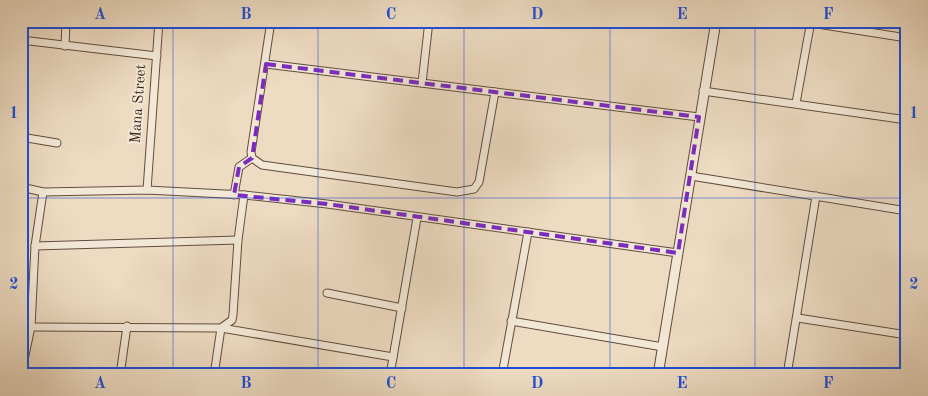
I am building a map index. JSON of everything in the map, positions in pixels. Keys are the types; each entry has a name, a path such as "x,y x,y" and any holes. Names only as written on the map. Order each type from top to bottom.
{"street":[{"path":"65,46 66,21"},
{"name":"Mana Street","path":"147,190 160,21"},
{"path":"234,195 239,167 252,158 271,21"},
{"path":"422,83 429,21"},
{"path":"658,375 703,91 716,21"},
{"path":"796,104 811,22 907,38"},
{"path":"21,40 157,56"},
{"path":"266,64 699,117"},
{"path":"703,91 907,120"},
{"path":"252,158 262,165 467,191 474,189 479,182 495,92"},
{"path":"21,137 57,143"},
{"path":"691,176 907,211"},
{"path":"21,187 42,192 147,190 244,195 327,204 678,253"},
{"path":"21,374 31,327 35,246 42,192"},
{"path":"214,375 221,328 232,320 233,315 238,240 244,195"},
{"path":"787,375 798,318 816,196"},
{"path":"390,375 417,218"},
{"path":"502,375 528,232"},
{"path":"35,246 238,240"},
{"path":"326,293 402,308"},
{"path":"798,318 907,335"},
{"path":"511,321 663,346"},
{"path":"31,327 128,326 221,328 393,357"},
{"path":"120,375 128,326"}],"highlighted area":[{"path":"266,64 699,117 678,253 327,204 234,195 239,167 252,158"}]}
